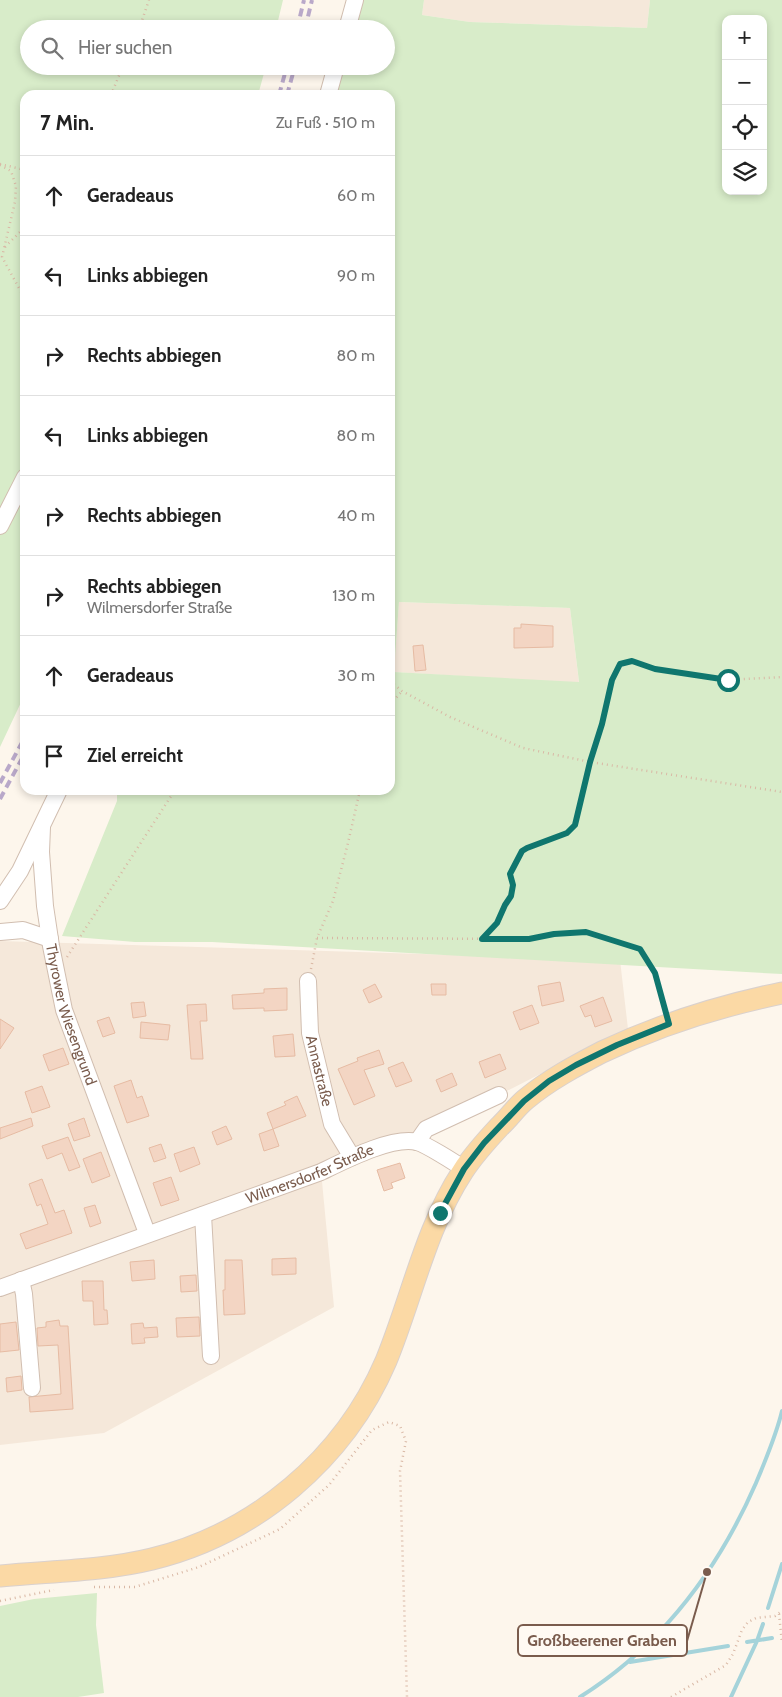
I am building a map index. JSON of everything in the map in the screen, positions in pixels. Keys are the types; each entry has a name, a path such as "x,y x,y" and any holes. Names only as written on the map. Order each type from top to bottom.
{"main road":[{"path":"0,1576 112,1566 166,1555 202,1542 249,1519 287,1492 337,1442 358,1413 376,1381 392,1346 430,1234 443,1206 464,1169 484,1143 524,1101 549,1081 576,1065 617,1045 669,1024 724,1006 782,993"}],"street":[{"path":"349,20 355,0"},
{"path":"329,90 334,75"},
{"path":"0,526 20,487"},
{"name":"Thyrower Wiesengrund","path":"57,795 42,827 41,852 44,906 56,974 64,1010 147,1234"},
{"path":"0,901 20,871 42,827"},
{"path":"0,932 23,930 50,942"},
{"name":"Annastraße","path":"308,981 310,1032 332,1124 352,1157"},
{"path":"464,1169 417,1142 426,1129 499,1095"},
{"name":"Wilmersdorfer Straße","path":"0,1288 321,1172 352,1157 396,1142 417,1142"},
{"path":"203,1215 211,1356"},
{"path":"21,1280 24,1294 32,1388"}],"path":[{"path":"142,20 149,0"},
{"path":"112,90 119,75"},
{"path":"0,164 20,169"},
{"path":"0,164 11,171 16,186 15,202 1,258 20,290"},
{"path":"4,248 20,232"},
{"path":"482,939 497,923 511,896 513,885 510,874 522,851 567,833 575,825 612,680 620,664 632,661 655,669 728,680 782,677"},
{"path":"395,685 402,691 450,717 523,748 590,762 782,792"},
{"path":"395,699 402,691"},
{"path":"56,974 171,795"},
{"path":"308,981 318,938 333,901 359,795"},
{"path":"318,938 529,939 554,934 586,932 640,949 655,973 669,1024"},
{"path":"90,1586 135,1587 199,1567 280,1529 329,1485 372,1430 389,1422 400,1426 406,1441 400,1472 407,1697"},
{"path":"0,1601 63,1589"},
{"path":"671,1697 726,1664 733,1654 742,1630 748,1622 756,1618 775,1616 782,1611"},
{"path":"779,1614 782,1643"}],"shaded area":[{"path":"424,0 650,0 647,28 470,22 422,15"},
{"path":"399,602 570,608 579,683 395,672"},
{"path":"0,941 620,960 628,1029 499,1095 426,1129 321,1171 334,1307 104,1433 0,1445"}],"green space":[{"path":"0,0 283,0 278,20 20,20 20,75 264,75 259,90 20,90 20,705 0,747"},
{"path":"359,0 424,0 422,15 470,22 647,28 650,0 782,0 782,974 212,942 135,942 62,936 117,801 117,795 395,795 395,672 579,682 570,608 399,602 395,658 395,90 333,90 338,75 395,75 395,20 353,20"},
{"path":"97,1593 96,1625 104,1693 78,1697 0,1697 0,1606 34,1599"}],"building":[{"path":"521,624 553,626 553,647 514,648 514,628 521,628"},
{"path":"423,645 426,670 415,671 413,646"},
{"path":"560,982 564,1001 542,1006 538,986"},
{"path":"375,984 382,997 369,1003 363,990"},
{"path":"431,984 446,984 446,995 432,995"},
{"path":"287,988 287,1010 264,1011 264,1008 233,1009 232,995 264,993 264,989"},
{"path":"603,997 612,1021 595,1027 591,1015 585,1017 580,1006"},
{"path":"144,1002 146,1016 133,1018 131,1003"},
{"path":"206,1004 207,1021 200,1021 203,1059 191,1059 187,1005"},
{"path":"532,1005 539,1023 520,1030 513,1012"},
{"path":"109,1017 115,1033 103,1037 97,1021"},
{"path":"0,1019 14,1028 0,1049"},
{"path":"141,1022 170,1025 168,1040 140,1038"},
{"path":"293,1034 295,1056 275,1057 273,1036"},
{"path":"63,1048 69,1064 49,1071 43,1055"},
{"path":"379,1050 384,1064 364,1070 375,1096 354,1105 338,1069 358,1061 357,1058"},
{"path":"500,1054 506,1069 485,1078 479,1062"},
{"path":"403,1062 412,1081 396,1087 388,1068"},
{"path":"452,1073 457,1085 441,1092 436,1080"},
{"path":"131,1080 137,1098 142,1096 149,1116 127,1123 114,1086"},
{"path":"42,1086 50,1107 32,1113 25,1092"},
{"path":"297,1096 306,1116 273,1129 267,1113 286,1105 284,1102"},
{"path":"31,1118 33,1126 0,1139 0,1128"},
{"path":"84,1118 90,1136 74,1141 68,1124"},
{"path":"226,1126 232,1139 217,1145 212,1132"},
{"path":"273,1129 279,1146 264,1151 259,1134"},
{"path":"68,1137 80,1167 69,1171 62,1153 47,1159 42,1146"},
{"path":"161,1144 166,1158 154,1162 149,1148"},
{"path":"194,1147 200,1164 180,1172 174,1154"},
{"path":"101,1152 110,1176 92,1183 83,1159"},
{"path":"400,1163 405,1178 391,1183 393,1188 384,1191 377,1170"},
{"path":"171,1177 179,1200 161,1206 153,1183"},
{"path":"42,1179 55,1213 64,1210 72,1233 26,1249 20,1234 48,1224 41,1204 37,1206 29,1184"},
{"path":"95,1205 101,1223 90,1227 84,1208"},
{"path":"296,1258 296,1274 272,1275 272,1259"},
{"path":"154,1260 155,1279 132,1281 130,1262"},
{"path":"225,1260 242,1260 245,1314 224,1315"},
{"path":"196,1275 197,1291 181,1292 180,1276"},
{"path":"82,1281 103,1281 104,1310 107,1310 108,1324 94,1325 93,1301 83,1301"},
{"path":"199,1317 200,1336 177,1337 176,1318"},
{"path":"59,1320 60,1326 68,1326 73,1409 30,1412 29,1397 61,1394 58,1345 38,1346 37,1328 46,1327 46,1322"},
{"path":"16,1322 19,1350 0,1352 0,1324"},
{"path":"143,1323 144,1328 157,1327 158,1337 144,1338 145,1343 132,1344 131,1324"},
{"path":"21,1376 22,1390 7,1392 6,1378"}],"waterway":[{"path":"580,1697 609,1677 661,1630 684,1604 705,1575 741,1515 774,1438 782,1411"},
{"path":"768,1608 782,1564"},
{"path":"731,1697 763,1624"},
{"path":"747,1642 772,1638"},
{"path":"630,1662 728,1646"}],"railway":[{"path":"299,20 304,0"},
{"path":"307,20 312,0"},
{"path":"280,90 285,75"},
{"path":"288,90 293,75"},
{"path":"0,783 20,746"},
{"path":"0,799 20,762"}],"place":[{"name":"Großbeerener Graben","path":"707,1572"}],"route":[{"path":"440,1213 464,1169 484,1143 524,1101 549,1081 576,1065 617,1045 669,1024 655,973 640,949 586,932 554,934 529,939 482,939 497,923 511,896 513,885 510,874 522,851 567,833 575,825 612,680 620,664 632,661 655,669 728,680"}]}
